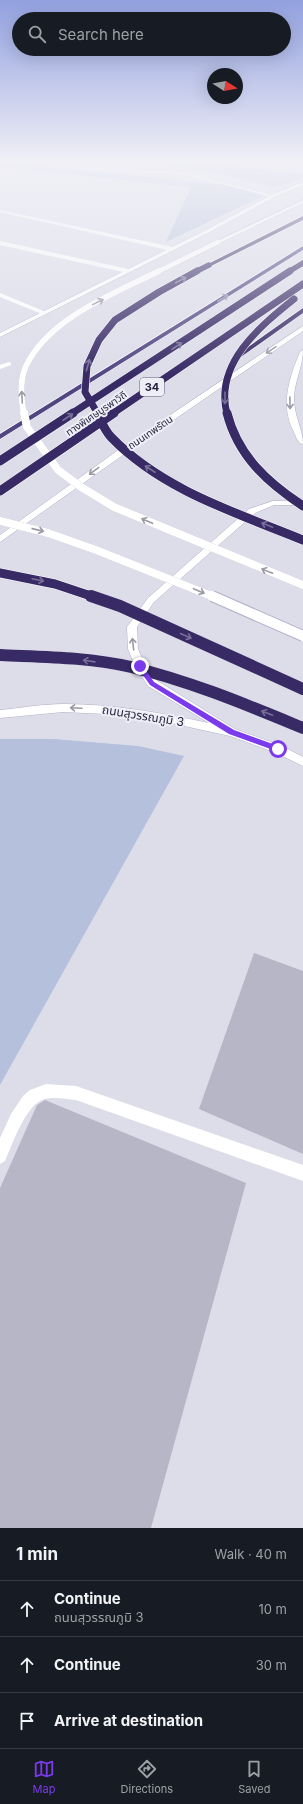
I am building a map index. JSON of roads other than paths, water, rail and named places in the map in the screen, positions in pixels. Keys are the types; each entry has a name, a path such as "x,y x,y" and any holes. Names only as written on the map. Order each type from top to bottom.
{"highway":[{"path":"273,233 158,292 115,320 99,340 87,366 84,392 110,436 141,463 168,481 209,502 303,540"},
{"path":"0,437 303,248"},
{"name":"ทางพิเศษบูรพาวิถี","path":"0,461 303,263"},
{"name":"ทางพิเศษบูรพาวิถี","path":"0,490 303,284"},
{"path":"303,292 276,313 236,358 229,370 225,386 225,405 236,439 245,456 259,472 281,491 303,506"},
{"path":"236,358 270,332 303,310"},
{"path":"0,573 55,584 120,606 303,690"},
{"path":"0,655 65,658 130,667 212,691 303,728"}],"main road":[{"path":"101,233 172,249"},
{"path":"0,335 202,233"},
{"path":"236,233 87,307 66,321 50,334 36,349 25,367 21,384 22,404 27,427 58,470 81,488 114,507 303,585"},
{"path":"0,243 128,271"},
{"path":"0,295 44,313"},
{"name":"ถนนเทพรัตน","path":"0,539 127,448 303,328"},
{"path":"303,352 295,369 290,391 290,412 299,436 303,442"},
{"path":"0,367 9,364"},
{"path":"231,732 152,683 140,666 133,649 132,627 151,600 252,512 273,503 303,502"},
{"path":"0,522 48,532 96,550 186,585 303,636"},
{"name":"ถนนสุวรรณภูมิ 3","path":"0,714 63,708 106,710 166,718 231,732 278,749 303,762"},
{"path":"0,1156 22,1106 40,1092 60,1091 76,1093 303,1172"}]}
